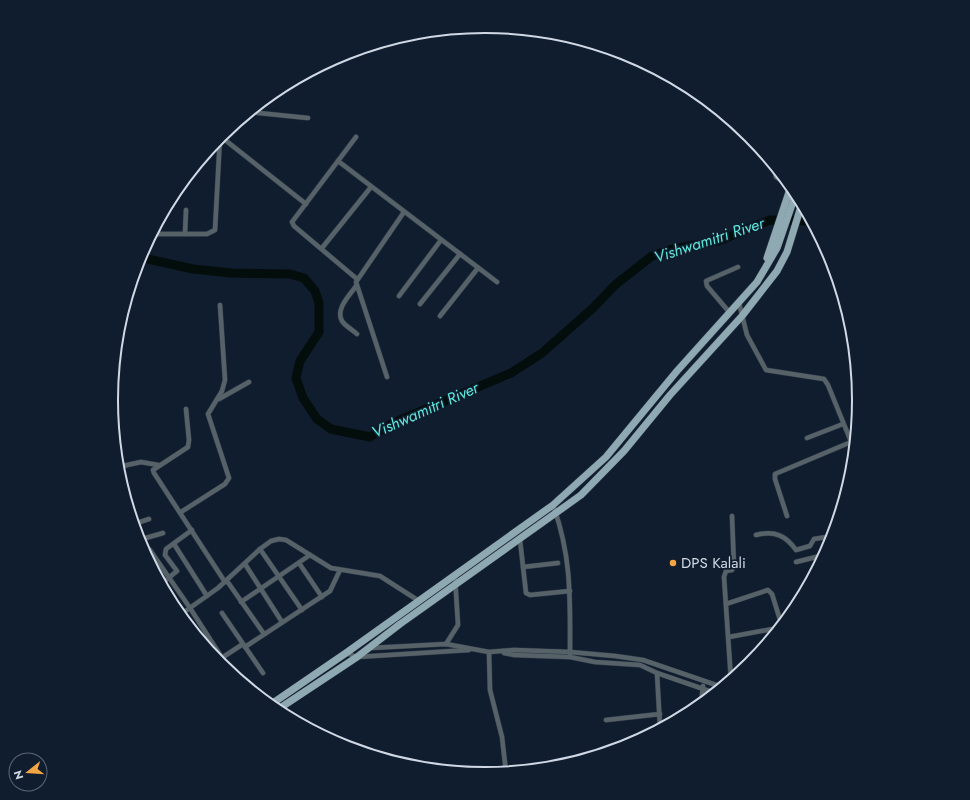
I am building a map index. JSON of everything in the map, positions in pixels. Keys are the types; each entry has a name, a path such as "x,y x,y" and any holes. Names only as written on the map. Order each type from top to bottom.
{"main road":[{"path":"775,246 788,193"},
{"path":"276,701 553,505 606,457 677,371 739,303 756,282 775,246 793,201"},
{"path":"283,706 357,657 581,495 624,451 670,395 742,316 777,271 787,252 799,211"}],"street":[{"path":"257,113 308,118"},
{"path":"356,137 292,222 294,226 357,279"},
{"path":"225,141 306,204"},
{"path":"158,234 207,234 215,230 220,146"},
{"path":"338,162 497,282"},
{"path":"322,248 371,187"},
{"path":"185,234 186,210"},
{"path":"357,334 342,321 341,308 356,286 357,279 404,212"},
{"path":"399,296 441,240"},
{"path":"420,304 460,254"},
{"path":"730,313 708,288 706,281 738,267"},
{"path":"440,316 478,268"},
{"path":"356,286 387,377"},
{"path":"739,303 747,335 766,370 824,379 850,439"},
{"path":"181,512 228,482 229,475 208,418 208,414 224,387 225,380 220,305"},
{"path":"217,400 249,382"},
{"path":"186,409 190,440 188,447 158,465 153,470 154,473 226,582 264,634"},
{"path":"807,438 843,424"},
{"path":"787,516 775,479 775,474 849,443"},
{"path":"124,466 141,462 158,465"},
{"path":"553,505 561,527 566,552 570,591 570,657"},
{"path":"731,673 725,573 734,567 732,516"},
{"path":"139,522 149,519"},
{"path":"166,580 177,571 165,552 192,530"},
{"path":"145,538 163,533"},
{"path":"756,535 764,533 788,538 796,550 810,546 814,539 825,537"},
{"path":"185,611 226,582 260,549 271,541 279,539 286,540 331,568 357,571 380,576 419,601"},
{"path":"520,540 525,590 527,594 570,591"},
{"path":"174,544 207,596"},
{"path":"260,549 302,610"},
{"path":"152,552 190,608 212,645"},
{"path":"241,602 310,555"},
{"path":"796,562 816,557"},
{"path":"299,562 322,597"},
{"path":"523,567 558,563"},
{"path":"244,564 282,622"},
{"path":"223,657 264,634 322,597 330,591 340,570"},
{"path":"446,644 458,625 455,576"},
{"path":"726,604 768,590 772,594 780,618"},
{"path":"222,613 263,673"},
{"path":"729,637 771,629"},
{"path":"369,648 446,644 489,652 514,650 570,652 643,660 715,685"},
{"path":"346,653 357,657 477,650"},
{"path":"489,652 490,690 502,737 505,766"},
{"path":"500,652 514,655 570,657 594,662 640,665 656,673 708,691"},
{"path":"656,673 660,722"},
{"path":"702,696 702,689 706,683"},
{"path":"606,720 660,714"}],"waterway":[{"name":"Vishwamitri River","path":"147,259 193,269 231,273 290,274 304,278 315,291 319,303 319,332 300,361 296,378 303,398 317,419 331,429 370,437 391,424 511,373 542,353 593,308 615,285 652,256 669,250 721,240 770,220 805,221"}],"place":[{"name":"DPS Kalali","path":"673,563"}]}
